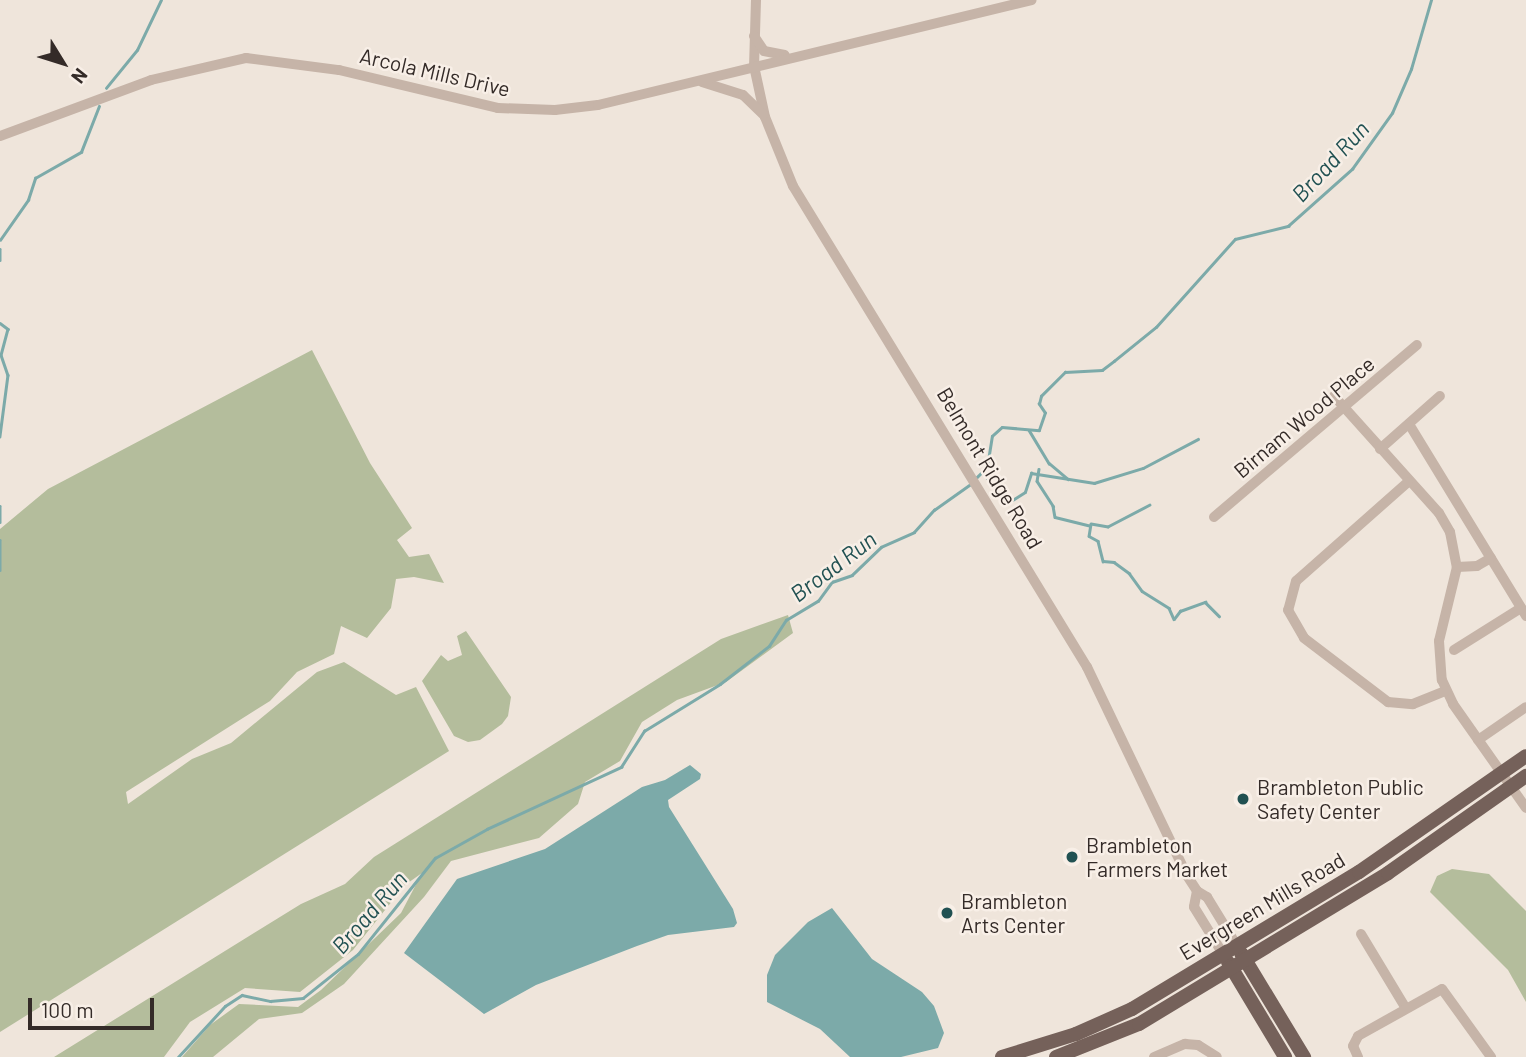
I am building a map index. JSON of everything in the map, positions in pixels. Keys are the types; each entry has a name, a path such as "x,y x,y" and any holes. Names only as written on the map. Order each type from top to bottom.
{"main road":[{"name":"Evergreen Mills Road","path":"1002,1057 1116,1017 1359,872 1526,757"},
{"name":"Evergreen Mills Road","path":"1056,1057 1139,1024 1388,873 1526,776"},
{"name":"Belmont Ridge Road","path":"1237,946 1304,1057"},
{"name":"Belmont Ridge Road","path":"1223,954 1285,1057"}],"street":[{"name":"Belmont Ridge Road","path":"756,0 754,66 765,117 808,213 1093,677 1197,891 1207,897 1237,946"},
{"name":"Arcola Mills Drive","path":"0,136 162,77 246,58 320,66 463,101 531,111 598,104 1031,0"},
{"path":"754,35 764,51 795,55"},
{"path":"695,81 743,94 765,117"},
{"name":"Birnam Wood Place","path":"1214,517 1418,345"},
{"path":"1334,396 1445,521 1454,542 1457,566 1439,641 1445,691 1526,808"},
{"path":"1380,449 1440,396"},
{"path":"1409,424 1524,612 1454,650"},
{"path":"1408,482 1296,581 1289,610 1304,638 1388,702 1413,704 1445,691"},
{"path":"1457,566 1477,566 1491,558"},
{"path":"1478,740 1526,708"},
{"name":"Belmont Ridge Road","path":"1197,891 1194,907 1223,954"},
{"path":"1361,934 1405,1007"},
{"path":"1358,1057 1353,1046 1358,1036 1436,990 1448,992 1492,1057"},
{"path":"1154,1057 1185,1044 1198,1045 1217,1057"}],"green space":[{"path":"312,350 370,463 412,528 397,540 409,557 429,554 444,583 414,577 396,579 391,608 367,638 341,626 334,654 297,672 270,701 126,792 128,804 192,759 231,743 317,672 344,662 396,695 416,687 449,751 0,1032 0,529 48,489"},
{"path":"788,615 793,633 726,682 677,700 642,722 620,761 585,782 578,804 539,838 451,861 424,897 344,984 302,1013 259,1019 213,1057 182,1057 210,1025 239,1004 298,1007 321,990 401,913 422,873 405,885 353,950 300,992 245,988 190,1022 164,1057 54,1057 301,904 345,884 374,857 721,639"},
{"path":"466,631 511,697 508,716 502,724 480,740 468,742 454,736 422,681 441,655 448,661 462,655 457,636"},
{"path":"1452,869 1489,874 1526,911 1526,1002 1508,970 1430,892 1437,876"}],"water":[{"path":"690,765 701,774 700,779 668,800 669,807 733,909 737,923 734,927 668,935 536,985 484,1014 404,953 457,879 545,849 642,787 665,780"},
{"path":"832,908 872,959 922,992 934,1006 944,1033 938,1048 901,1057 850,1057 820,1029 767,1002 767,975 775,955 808,922"}],"waterway":[{"path":"106,88 137,50 161,0"},
{"name":"Broad Run","path":"976,478 987,467 992,436 1002,427 1039,430 1045,413 1039,404 1041,396 1065,372 1102,370 1156,327 1235,239 1288,226 1352,169 1392,113 1411,69 1431,0"},
{"path":"0,240 28,200 35,178 81,152 99,106"},
{"path":"0,249 0,260"},
{"path":"0,323 8,329 1,355 8,375 0,436"},
{"path":"1029,430 1049,463 1068,479"},
{"path":"983,472 1006,504 1025,492 1031,473 1094,483 1143,468 1198,439"},
{"path":"1039,469 1037,481 1053,506 1055,517 1090,526"},
{"name":"Broad Run","path":"178,1057 225,1006 242,995 270,1001 303,998 358,954 435,858 487,829 621,767 644,731 720,684 769,646 786,620 818,601 832,582 852,575 881,547 914,532 934,510 972,483"},
{"path":"1150,505 1108,527 1091,524 1089,536 1098,541 1103,561 1114,562 1129,573 1142,591 1169,608 1174,619 1180,611 1205,602 1219,616"},
{"path":"0,506 0,522"},
{"path":"0,540 0,570"}],"place":[{"name":"Brambleton Public Safety Center","path":"1243,799"},
{"name":"Brambleton Farmers Market","path":"1072,857"},
{"name":"Brambleton Arts Center","path":"947,913"}]}
